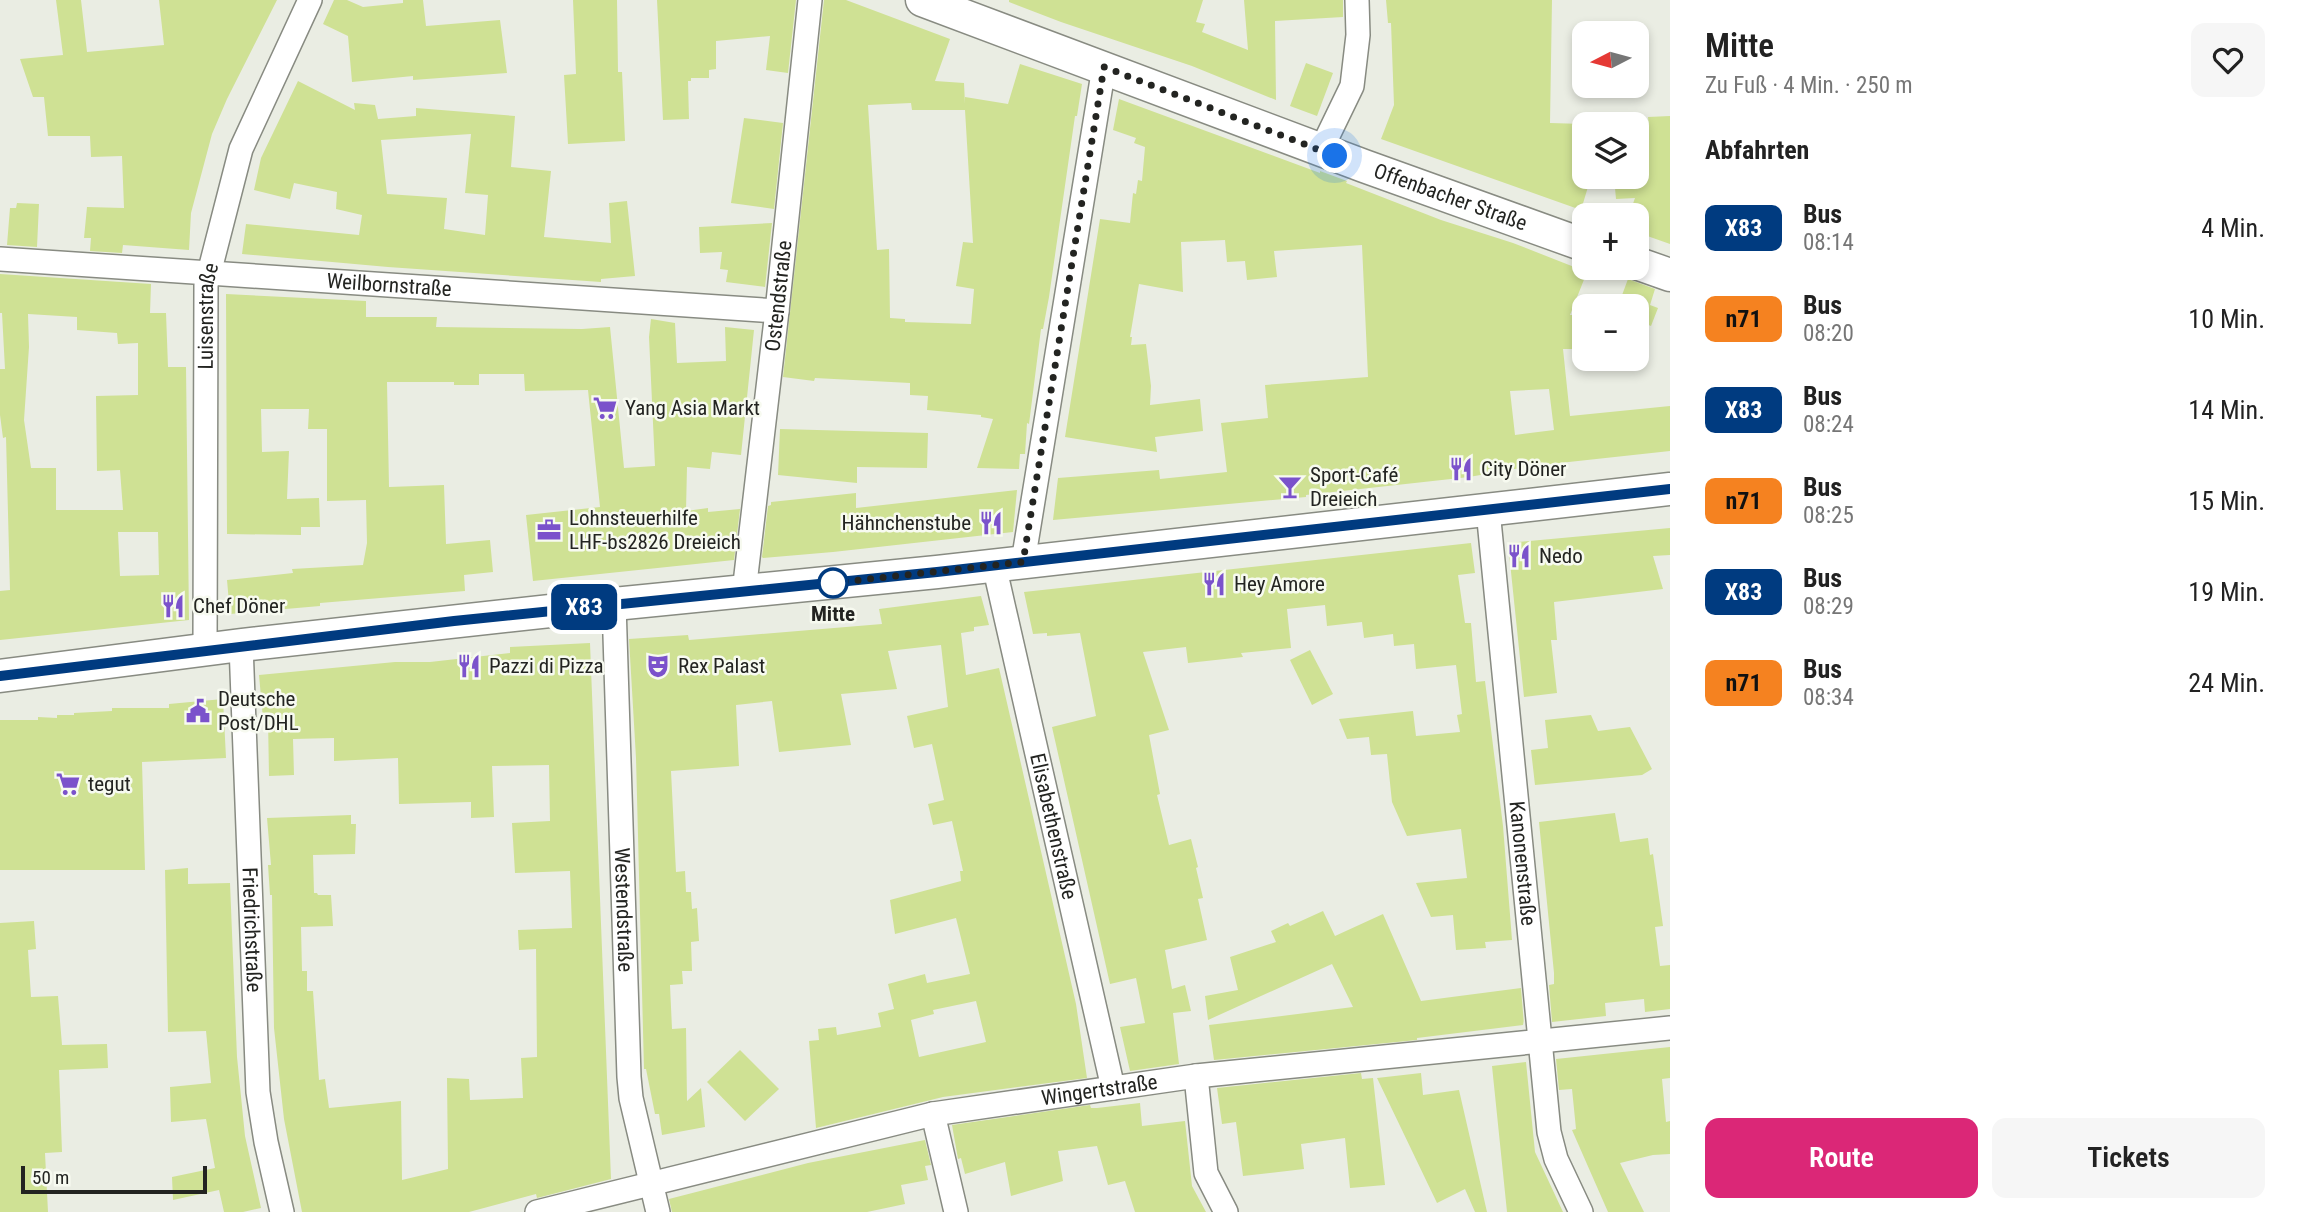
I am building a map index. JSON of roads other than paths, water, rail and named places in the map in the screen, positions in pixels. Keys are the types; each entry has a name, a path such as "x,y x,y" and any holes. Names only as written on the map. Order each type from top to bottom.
{"street":[{"name":"Luisenstraße","path":"205,650 205,297 242,149 310,0"},
{"name":"Ostendstraße","path":"744,592 810,0"},
{"name":"Offenbacher Straße","path":"922,0 1321,150 1572,241"},
{"path":"1321,150 1352,86 1359,35 1357,0"},
{"path":"1008,564 1104,67"},
{"name":"Weilbornstraße","path":"0,259 777,311"},
{"path":"1649,268 1670,275"},
{"path":"0,676 241,645 1008,564 1670,489"},
{"name":"Kanonenstraße","path":"1488,510 1552,1145 1581,1212"},
{"name":"Elisabethenstraße","path":"1008,564 1113,1088"},
{"name":"Westendstraße","path":"614,604 629,1077 631,1098 658,1212"},
{"name":"Friedrichstraße","path":"241,645 258,1092 265,1142 282,1212"},
{"name":"Wingertstraße","path":"537,1212 933,1114 1196,1076 1670,1028"},
{"path":"1196,1076 1206,1173 1226,1212"},
{"path":"933,1114 956,1212"}],"place":[{"name":"Yang Asia Markt","path":"605,408"},
{"name":"City Döner","path":"1461,469"},
{"name":"Sport-Café Dreieich","path":"1290,487"},
{"name":"Hähnchenstube","path":"991,523"},
{"name":"Lohnsteuerhilfe LHF-bs2826 Dreieich","path":"549,530"},
{"name":"Nedo","path":"1519,556"},
{"name":"Mitte","path":"833,583"},
{"name":"Hey Amore","path":"1214,584"},
{"name":"Chef Döner","path":"173,606"},
{"name":"Pazzi di Pizza","path":"469,666"},
{"name":"Rex Palast","path":"658,666"},
{"name":"Deutsche Post/DHL","path":"198,711"},
{"name":"tegut","path":"68,784"}]}
